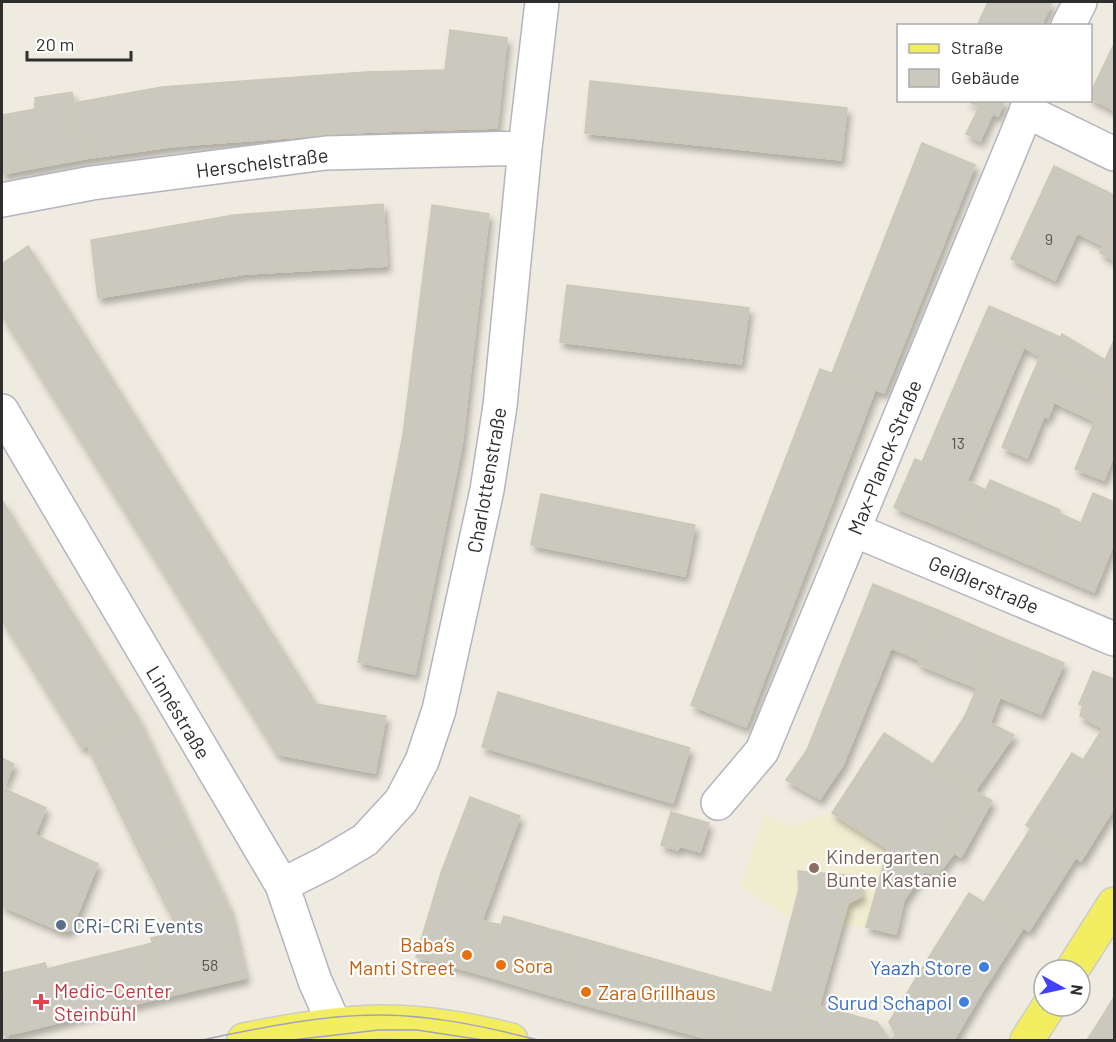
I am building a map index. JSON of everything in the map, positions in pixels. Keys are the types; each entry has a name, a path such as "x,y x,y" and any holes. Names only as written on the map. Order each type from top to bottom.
{"main road":[{"path":"1080,958 1114,904"},
{"path":"1027,1041 1041,1018"},
{"path":"244,1041 334,1033 378,1022 419,1024 490,1035 511,1041"}],"street":[{"name":"Charlottenstraße","path":"282,885 326,864 365,840 401,801 422,761 433,730 450,663 487,490 500,406 525,148 542,2"},
{"path":"1069,24 1080,2"},
{"path":"1029,106 1114,154"},
{"name":"Max-Planck-Straße","path":"718,803 762,751 1029,106"},
{"name":"Herschelstraße","path":"2,200 92,183 326,153 525,148"},
{"name":"Linnéstraße","path":"2,411 282,885 334,1033"},
{"name":"Geißlerstraße","path":"854,530 1114,639"}],"shaded area":[{"name":"Kindergarten Bunte Kastanie","path":"832,813 888,849 866,927 786,916 740,886 765,814 789,826"}],"building":[{"path":"988,2 1052,2 1042,24 978,24"},
{"path":"450,30 507,38 497,128 368,132 203,144 84,159 73,103 162,87 366,72 445,70"},
{"path":"1114,44 1114,110 1092,99 1092,90"},
{"path":"590,81 847,108 841,160 585,133"},
{"path":"72,92 84,159 19,171 8,114 35,109 35,98"},
{"path":"970,102 1004,102 998,116"},
{"path":"979,107 993,113 980,141 966,134"},
{"path":"8,114 19,171 2,174 2,115"},
{"path":"922,143 975,165 884,393 832,373"},
{"path":"1054,166 1114,195 1114,223 1104,246 1077,233 1055,280 1011,259"},
{"path":"383,204 387,266 245,274 98,298 91,240 234,215"},
{"path":"432,205 489,214 462,445 415,674 358,662 403,435"},
{"path":"1114,223 1114,260 1100,253"},
{"path":"28,246 316,704 386,716 375,773 277,754 2,315 2,264"},
{"path":"567,285 749,308 741,364 560,342"},
{"path":"989,306 1060,337 1051,363 1024,347 979,329"},
{"path":"979,329 1024,347 967,481 986,490 966,537 894,507 915,459 922,462"},
{"path":"1062,334 1105,360 1114,340 1114,395 1051,363"},
{"path":"1040,357 1107,391 1094,421 1026,389"},
{"path":"820,369 875,390 746,727 691,705"},
{"path":"1026,389 1054,402 1048,418 1044,416 1027,458 1002,447"},
{"path":"1107,391 1114,395 1114,455 1104,480 1075,469"},
{"path":"990,480 1060,510 1036,567 966,537"},
{"path":"1093,493 1114,502 1114,543 1094,592 1036,567 1058,513 1081,523"},
{"path":"541,494 695,525 685,576 531,545"},
{"path":"2,500 19,528 2,540"},
{"path":"19,528 138,718 82,748 2,620 2,540"},
{"path":"873,584 940,611 920,660 891,648 843,765 820,799 786,780 807,750"},
{"path":"940,611 998,636 977,688 918,664"},
{"path":"998,636 1064,663 1041,714 977,688"},
{"path":"1093,671 1114,679 1114,721 1108,731 1080,716 1083,706 1079,704"},
{"path":"977,688 1000,697 990,723 1014,735 975,791 933,764 965,716"},
{"path":"498,692 690,748 673,803 482,747"},
{"path":"138,718 192,831 141,856 87,745"},
{"path":"1114,721 1114,780 1083,760 1103,728 1108,731"},
{"path":"884,733 975,791 924,872 832,813"},
{"path":"1072,753 1114,780 1114,808 1081,861 1026,825"},
{"path":"2,758 14,764 3,788 2,788"},
{"path":"2,788 46,808 35,835 98,864 71,930 61,931 2,906"},
{"path":"975,791 992,801 961,857 954,853 938,874 924,872"},
{"path":"470,797 520,816 493,890 442,870"},
{"path":"671,812 688,817 678,850 661,845"},
{"path":"688,817 709,823 700,852 679,846"},
{"path":"1031,828 1076,857 1029,931 984,902"},
{"path":"192,831 229,908 175,923 141,856"},
{"path":"888,849 924,872 904,900 896,934 866,927"},
{"path":"442,870 493,890 482,920 487,922 473,972 416,957"},
{"path":"798,871 856,876 862,896 848,903 819,1006 772,992 799,889"},
{"path":"969,893 1023,928 982,992 939,965 942,960 932,952"},
{"path":"229,908 246,978 165,997 151,938 172,933 175,923"},
{"path":"504,916 578,937 561,998 473,972 487,922 501,925"},
{"path":"578,937 654,959 636,1019 561,998"},
{"path":"153,943 165,997 86,1016 74,962"},
{"path":"932,952 942,960 939,965 982,992 954,1040 890,1040 896,1035 889,1022"},
{"path":"654,959 735,982 719,1040 636,1019"},
{"path":"74,962 86,1016 12,1034 2,989 2,973 45,963 47,969"},
{"path":"735,982 819,1006 810,1040 719,1040"},
{"path":"2,989 12,1034 2,1036"},
{"path":"1114,997 1114,1023 1103,1015"},
{"path":"819,1006 877,1022 890,1040 810,1040"},
{"path":"1103,1015 1114,1023 1114,1040 1087,1040"}],"tram line":[{"path":"202,1040 312,1020 379,1015 419,1017 460,1023 538,1040"},
{"path":"292,1040 379,1030 417,1030 483,1040"}],"place":[{"name":"Kindergarten Bunte Kastanie","path":"814,868"},
{"name":"CRi-CRi Events","path":"61,925"},
{"name":"Baba‘s Manti Street","path":"467,955"},
{"name":"Sora","path":"501,965"},
{"name":"Yaazh Store","path":"984,967"},
{"name":"Zara Grillhaus","path":"586,992"},
{"name":"Medic-Center Steinbühl","path":"41,1002"},
{"name":"Surud Schapol","path":"964,1002"}]}
